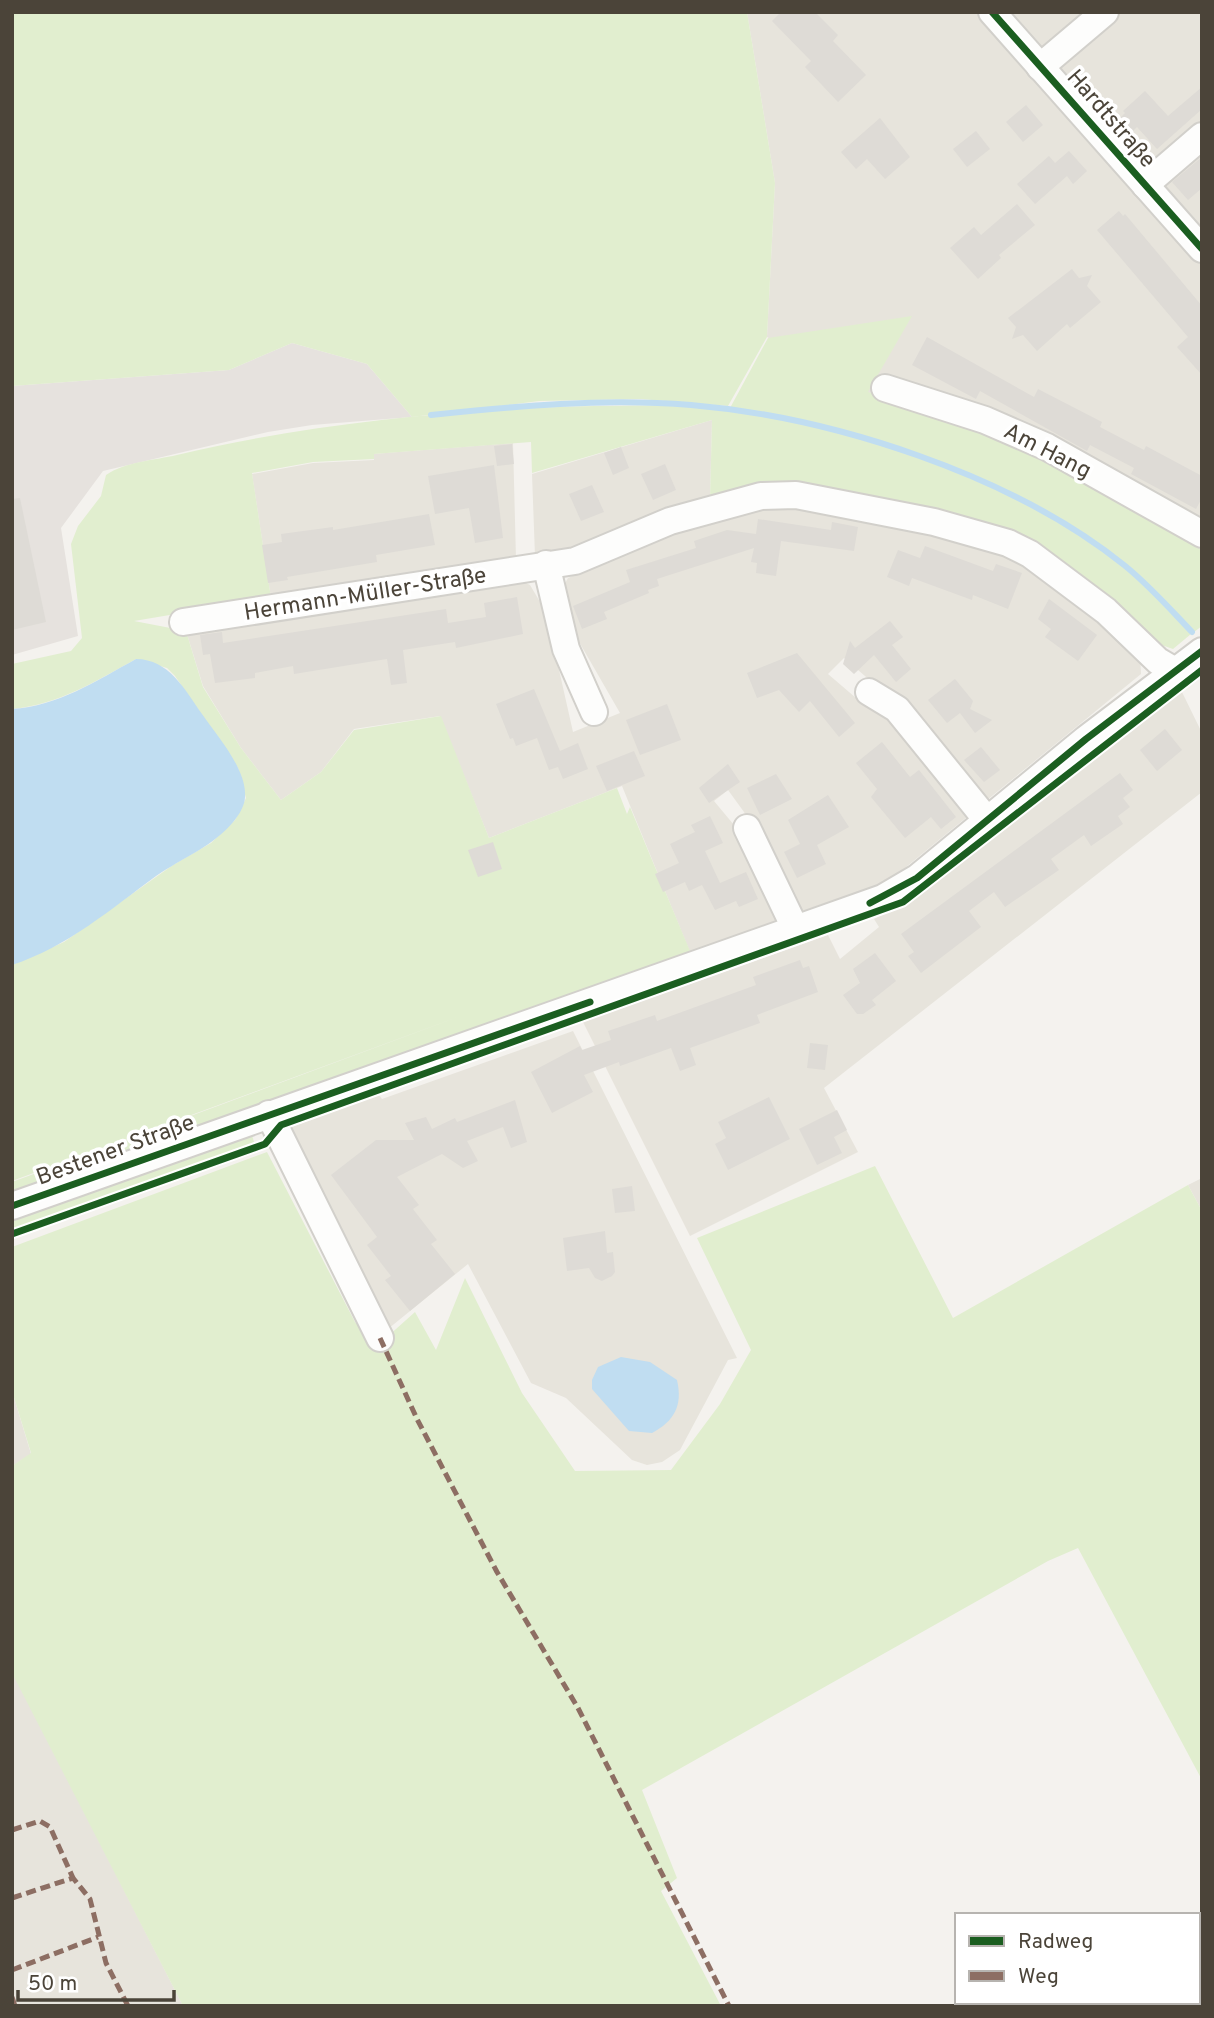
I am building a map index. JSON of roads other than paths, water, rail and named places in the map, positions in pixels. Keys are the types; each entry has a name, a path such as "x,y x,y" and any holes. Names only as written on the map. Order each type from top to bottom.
{"street":[{"name":"Hardtstraße","path":"992,12 1202,249"},
{"name":"Hardtstraße","path":"1040,66 1105,12"},
{"name":"Hardtstraße","path":"1145,185 1202,136"},
{"name":"Am Hang","path":"885,388 985,420 1047,447 1202,534"},
{"name":"Hermann-Müller-Straße","path":"183,622 575,561 670,521 761,496 796,495 934,522 1007,542 1030,554 1106,611 1158,661 1187,662"},
{"path":"547,564 566,649 594,712"},
{"name":"Bestener Straße","path":"12,1206 796,930 899,890 1187,662"},
{"path":"869,692 897,709 987,820"},
{"path":"747,828 796,930"},
{"path":"269,1114 380,1338"}],"water":[{"path":"136,659 148,660 167,670 189,695 236,764 244,786 243,807 226,830 207,845 156,876 70,938 12,965 12,709 61,698"},
{"path":"621,1357 650,1362 677,1380 679,1398 675,1412 652,1433 629,1431 592,1389 592,1380 598,1367"}],"waterway":[{"path":"431,415 560,404 658,403 746,412 803,422 861,437 975,478 1029,504 1079,533 1124,565 1192,632"}]}
